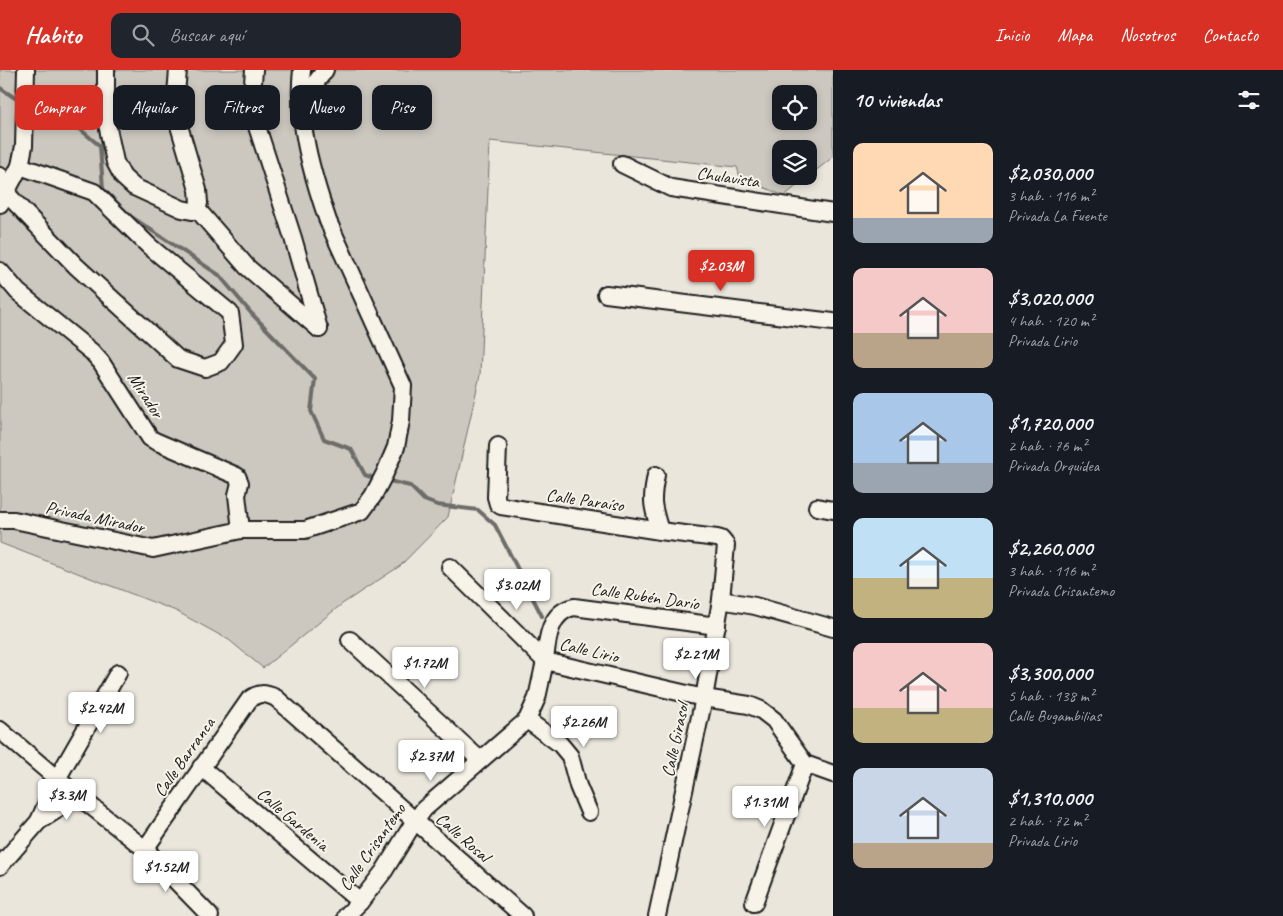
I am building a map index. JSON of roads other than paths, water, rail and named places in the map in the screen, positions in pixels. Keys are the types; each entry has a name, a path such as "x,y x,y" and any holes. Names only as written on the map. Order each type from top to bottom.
{"street":[{"path":"3,198 20,166 24,146 26,70"},
{"path":"106,70 106,119 115,162 123,177 134,187 182,209 192,211 197,209 200,203 176,113 178,70"},
{"path":"197,209 247,267 319,329 251,108 254,70"},
{"name":"Privada Mirador","path":"301,85 302,70"},
{"path":"314,85 325,70"},
{"name":"Privada Mirador","path":"0,520 14,520 153,549 241,530 304,530 362,511 373,496 396,447 401,420 403,386 328,221 304,130"},
{"name":"Chulavista","path":"622,164 671,188 833,212"},
{"path":"0,176 3,198 178,358 205,368 222,362 234,344 230,313 149,246 94,192 20,166"},
{"name":"Mirador","path":"0,271 18,292 92,352 101,362 150,438 155,442 237,476 240,483 237,495 241,530"},
{"path":"606,294 833,322"},
{"name":"Calle Paraíso","path":"498,446 496,497 498,504 501,506 717,538 724,542"},
{"path":"656,475 652,499 660,531"},
{"path":"817,507 833,510"},
{"name":"Calle Girasol","path":"657,916 704,698 717,626 726,549 724,542"},
{"path":"450,567 544,665"},
{"name":"Calle Rubén Darío","path":"721,600 755,606 833,628"},
{"name":"Calle Rubén Darío","path":"544,665 548,636 552,625 559,614 566,608 574,607 717,626"},
{"path":"350,640 480,760"},
{"name":"Calle Lirio","path":"544,665 704,698 749,705 761,710 774,720 805,764"},
{"name":"Calle Crisantemo","path":"346,916 360,902 384,871 424,809 527,720 535,703 544,665"},
{"path":"39,821 56,779 118,673"},
{"name":"Calle Barranca","path":"145,849 249,700 261,693"},
{"name":"Calle Rosal","path":"261,693 276,698 523,916"},
{"path":"527,720 560,744 570,756 578,786 589,812"},
{"path":"0,730 56,779 145,849 210,916"},
{"path":"754,903 805,764 833,774"},
{"name":"Calle Gardenia","path":"201,767 360,902"},
{"path":"0,866 39,821 55,811 74,793"}],"waterway":[{"path":"0,88 15,98"},
{"path":"81,130 100,146 103,189 130,216 219,275 251,313 315,379 311,411 324,439 351,449 365,475 371,477"},
{"path":"393,482 410,486 424,500 437,505 478,510 495,525 542,616"}]}
